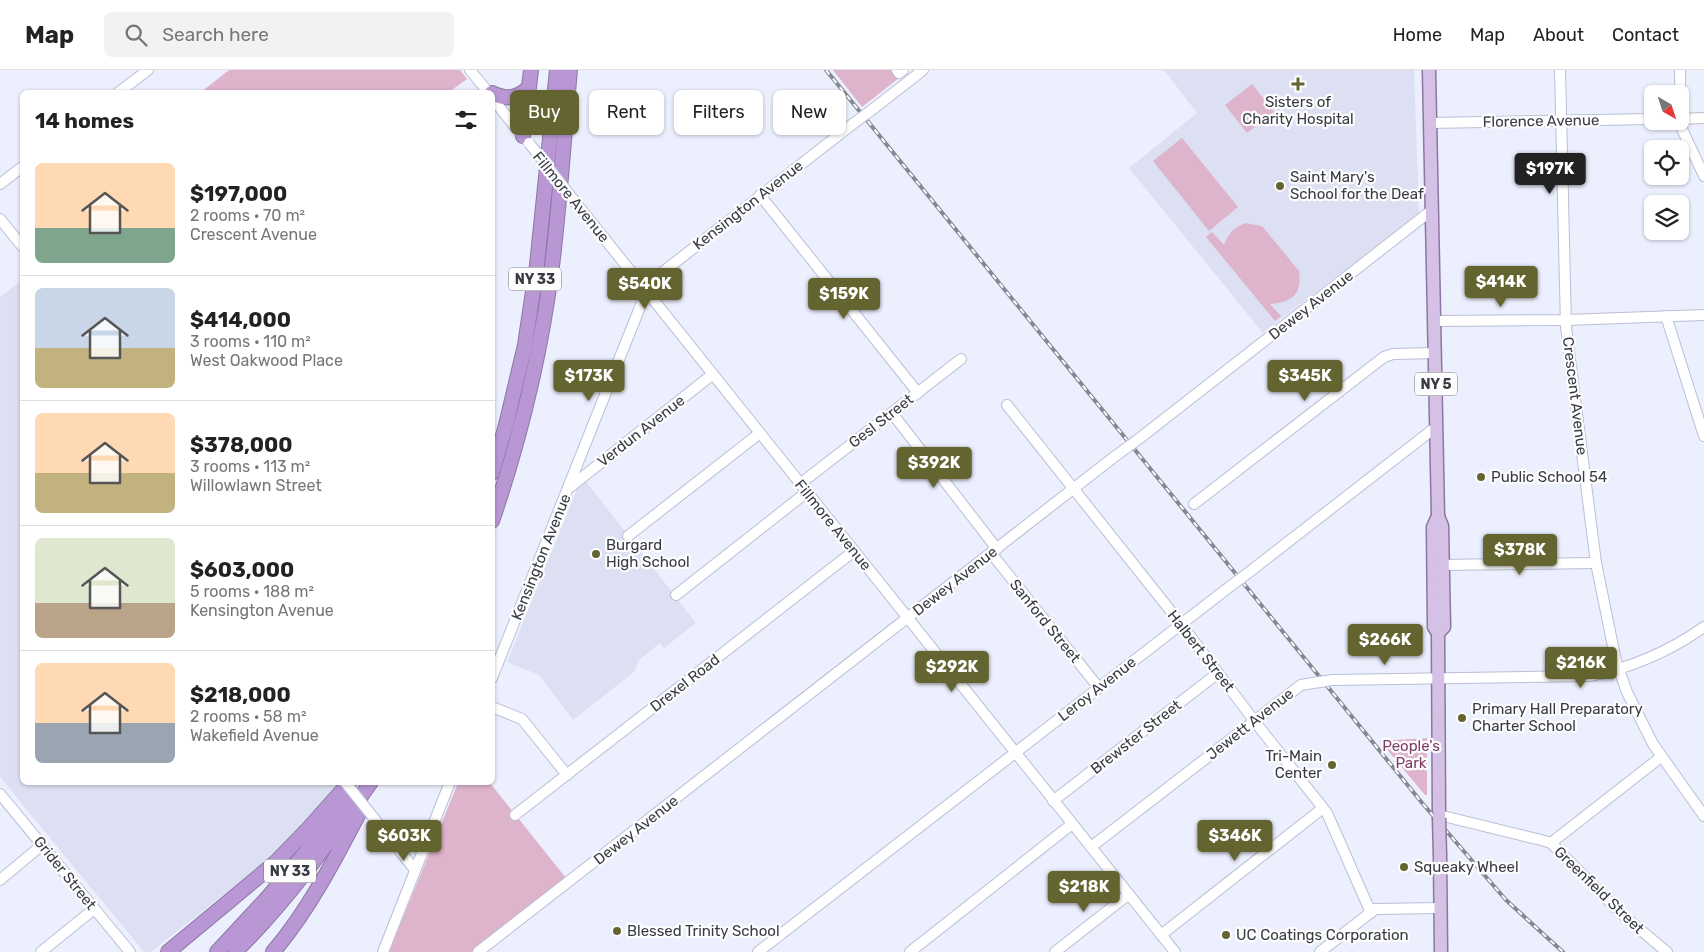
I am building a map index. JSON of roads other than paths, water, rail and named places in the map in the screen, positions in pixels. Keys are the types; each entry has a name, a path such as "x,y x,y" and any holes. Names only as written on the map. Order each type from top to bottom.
{"highway":[{"path":"526,140 528,88 531,70"},
{"name":"NY 33","path":"495,513 503,490 534,371 545,312 552,266 570,70"},
{"name":"NY 33","path":"495,463 525,345 537,265 556,74"},
{"path":"495,94 506,97 515,97 524,93 528,88"},
{"path":"168,952 275,863 347,785"},
{"name":"NY 33","path":"217,952 269,896 306,852 338,810 353,785"},
{"name":"NY 33","path":"235,952 296,885 326,848 370,785"},
{"path":"272,952 305,909 342,846 371,785"}],"main road":[{"name":"NY 5","path":"1429,70 1436,353 1438,516 1433,527 1438,565 1434,628 1438,633 1440,952"}],"street":[{"path":"122,90 148,70"},
{"name":"Fillmore Avenue","path":"470,70 488,90"},
{"path":"897,70 899,73 903,70"},
{"name":"Kensington Avenue","path":"495,670 650,282 923,70"},
{"name":"Crescent Avenue","path":"1560,70 1566,320 1596,563 1619,669 1641,723 1661,757 1704,816"},
{"path":"1680,70 1680,85"},
{"name":"Fillmore Avenue","path":"495,99 664,314 1175,952"},
{"path":"1689,119 1704,118"},
{"name":"Florence Avenue","path":"1430,123 1644,119"},
{"path":"1683,130 1704,176"},
{"path":"0,184 20,169"},
{"path":"760,195 918,393"},
{"name":"Dewey Avenue","path":"478,952 1432,210"},
{"path":"0,219 20,244"},
{"path":"633,324 641,312 656,309 664,314"},
{"path":"1666,316 1704,436"},
{"path":"1435,321 1704,316"},
{"path":"1194,504 1384,357 1392,354 1436,353"},
{"name":"Gesl Street","path":"800,484 961,359"},
{"name":"Verdun Avenue","path":"568,488 713,374"},
{"name":"Halbert Street","path":"1007,404 1327,813 1370,913"},
{"name":"Sanford Street","path":"892,413 1099,688"},
{"name":"Leroy Avenue","path":"758,952 1436,427"},
{"path":"628,536 760,433"},
{"path":"676,595 807,492"},
{"name":"Drexel Road","path":"515,815 854,552"},
{"path":"1438,565 1596,563"},
{"name":"Jewett Avenue","path":"1091,847 1301,685 1332,680 1578,677 1605,673 1638,663 1680,643 1704,627"},
{"name":"Brewster Street","path":"1054,800 1218,673"},
{"path":"495,708 522,719 566,775"},
{"path":"1551,844 1661,757"},
{"path":"347,785 414,870"},
{"path":"382,952 449,785"},
{"name":"Grider Street","path":"0,794 130,952"},
{"path":"1161,935 1323,808"},
{"name":"Greenfield Street","path":"1439,817 1545,841 1551,844 1624,916 1667,952"},
{"path":"910,952 1072,824"},
{"path":"0,880 42,845"},
{"path":"1055,952 1129,894"},
{"path":"1320,952 1375,909 1440,908"},
{"path":"41,952 94,909"}],"railway":[{"path":"826,70 1423,804 1506,900 1563,952"}],"place":[{"name":"Sisters of Charity Hospital","path":"1298,84"},
{"name":"Saint Mary's School for the Deaf","path":"1280,186"},
{"name":"Public School 54","path":"1481,477"},
{"name":"Burgard High School","path":"596,554"},
{"name":"Primary Hall Preparatory Charter School","path":"1462,718"},
{"name":"Tri-Main Center","path":"1332,765"},
{"name":"Squeaky Wheel","path":"1404,867"},
{"name":"Blessed Trinity School","path":"617,931"},
{"name":"UC Coatings Corporation","path":"1226,935"}],"park label":[{"name":"People's Park","path":"1411,754"}]}
